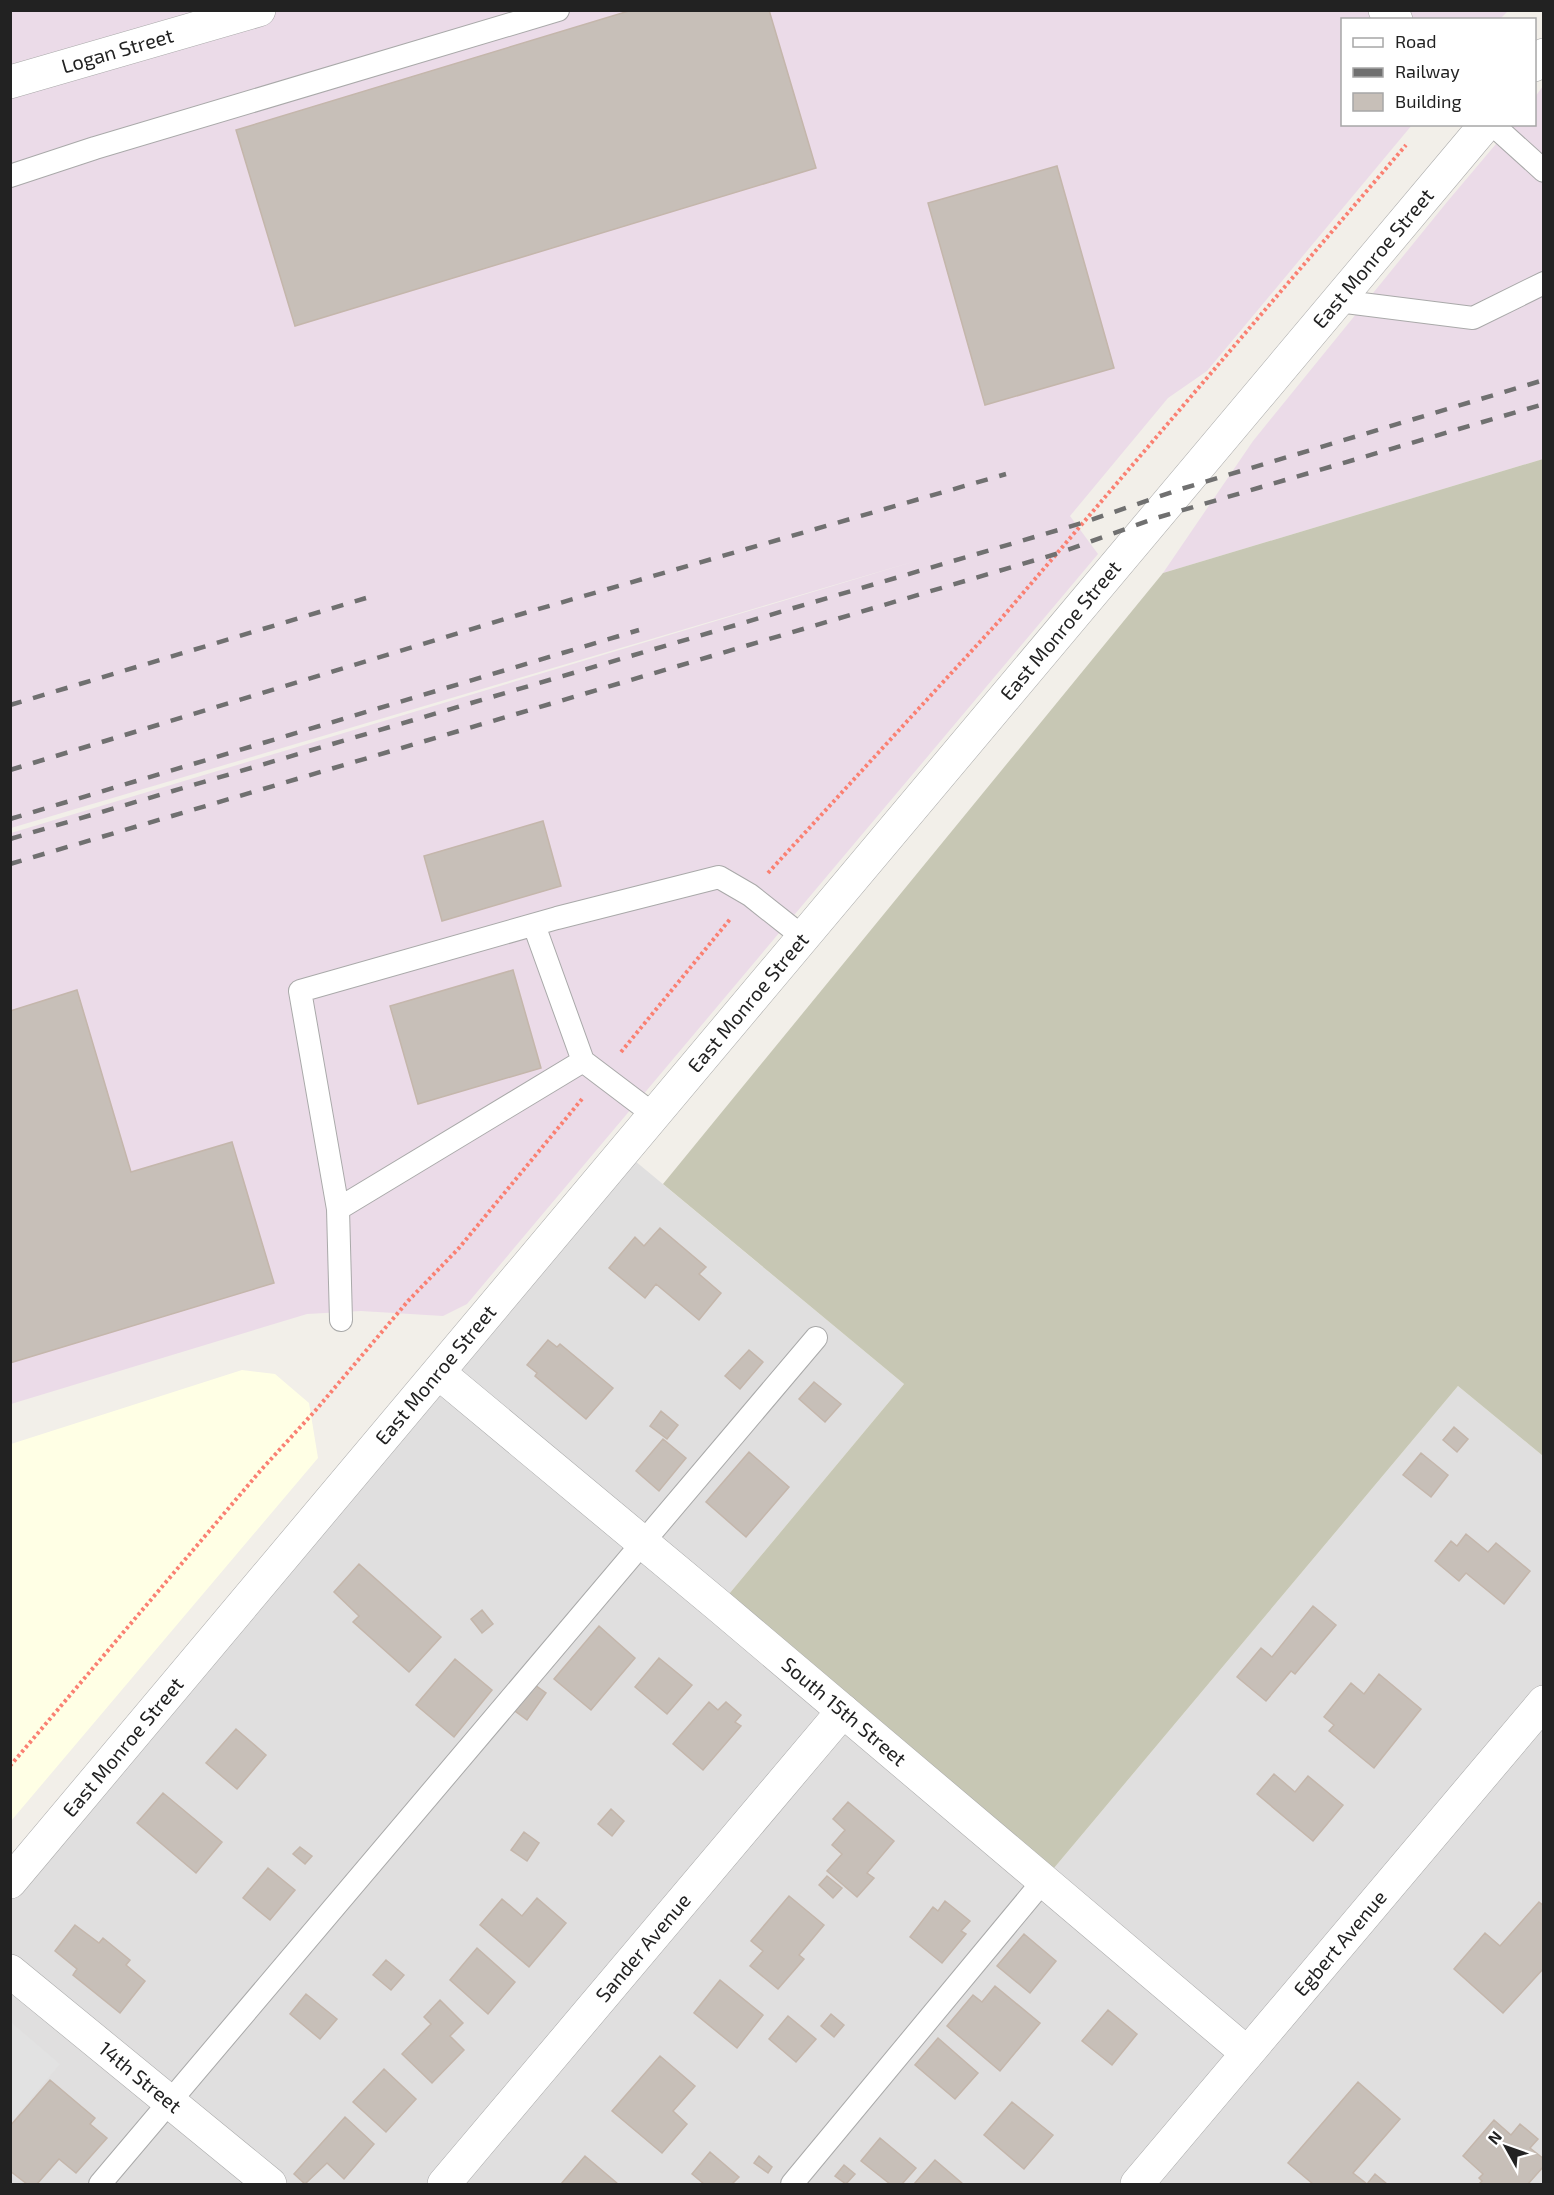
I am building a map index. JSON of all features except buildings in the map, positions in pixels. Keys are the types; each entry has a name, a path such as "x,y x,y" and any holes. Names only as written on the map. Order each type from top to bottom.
{"street":[{"name":"Logan Street","path":"10,81 259,10"},
{"name":"East Monroe Street","path":"10,1882 1484,126"},
{"name":"South 15th Street","path":"439,1373 1247,2053"},
{"name":"Egbert Avenue","path":"1137,2184 1544,1702"},
{"name":"Sander Avenue","path":"444,2184 843,1711"},
{"name":"14th Street","path":"10,1971 270,2184"}],"lane":[{"path":"10,176 95,148 558,10"},
{"path":"1494,126 1544,171"},
{"path":"1338,301 1473,318 1544,283"},
{"path":"341,1320 338,1209 300,991 534,925 719,877 750,895 803,937"},
{"path":"534,925 583,1061 653,1114"},
{"path":"338,1209 583,1061"},
{"path":"100,2184 816,1338"},
{"path":"792,2184 1044,1880"}],"path":[{"path":"10,1766 408,1300 459,1248 750,895 1000,620 1406,145"}],"shaded area":[{"path":"11,11 1508,11 1501,18 1341,18 1341,126 1411,126 1207,371 1168,398 1070,516 1098,554 467,1304 443,1316 361,1311 307,1314 11,1404 11,833 919,560 11,828"},
{"path":"1543,86 1543,459 1163,573 1253,441 1447,202 1511,126 1536,126 1536,96"},
{"path":"1543,459 1543,1456 1458,1386 1044,1880 719,1606 904,1384 663,1184 1163,573"},
{"path":"623,1151 904,1384 719,1606 1044,1880 1458,1386 1543,1456 1543,2184 11,2184 11,1882"},
{"path":"242,1370 275,1374 309,1403 318,1458 11,1821 11,1444"},
{"path":"11,2022 60,2064 11,2123"}],"railway":[{"path":"10,839 1082,523 1181,489 1544,380"},
{"path":"10,864 1056,554 1156,518 1544,404"},
{"path":"10,770 518,615 1006,474"},
{"path":"10,705 366,598"},
{"path":"10,819 639,630"}]}
